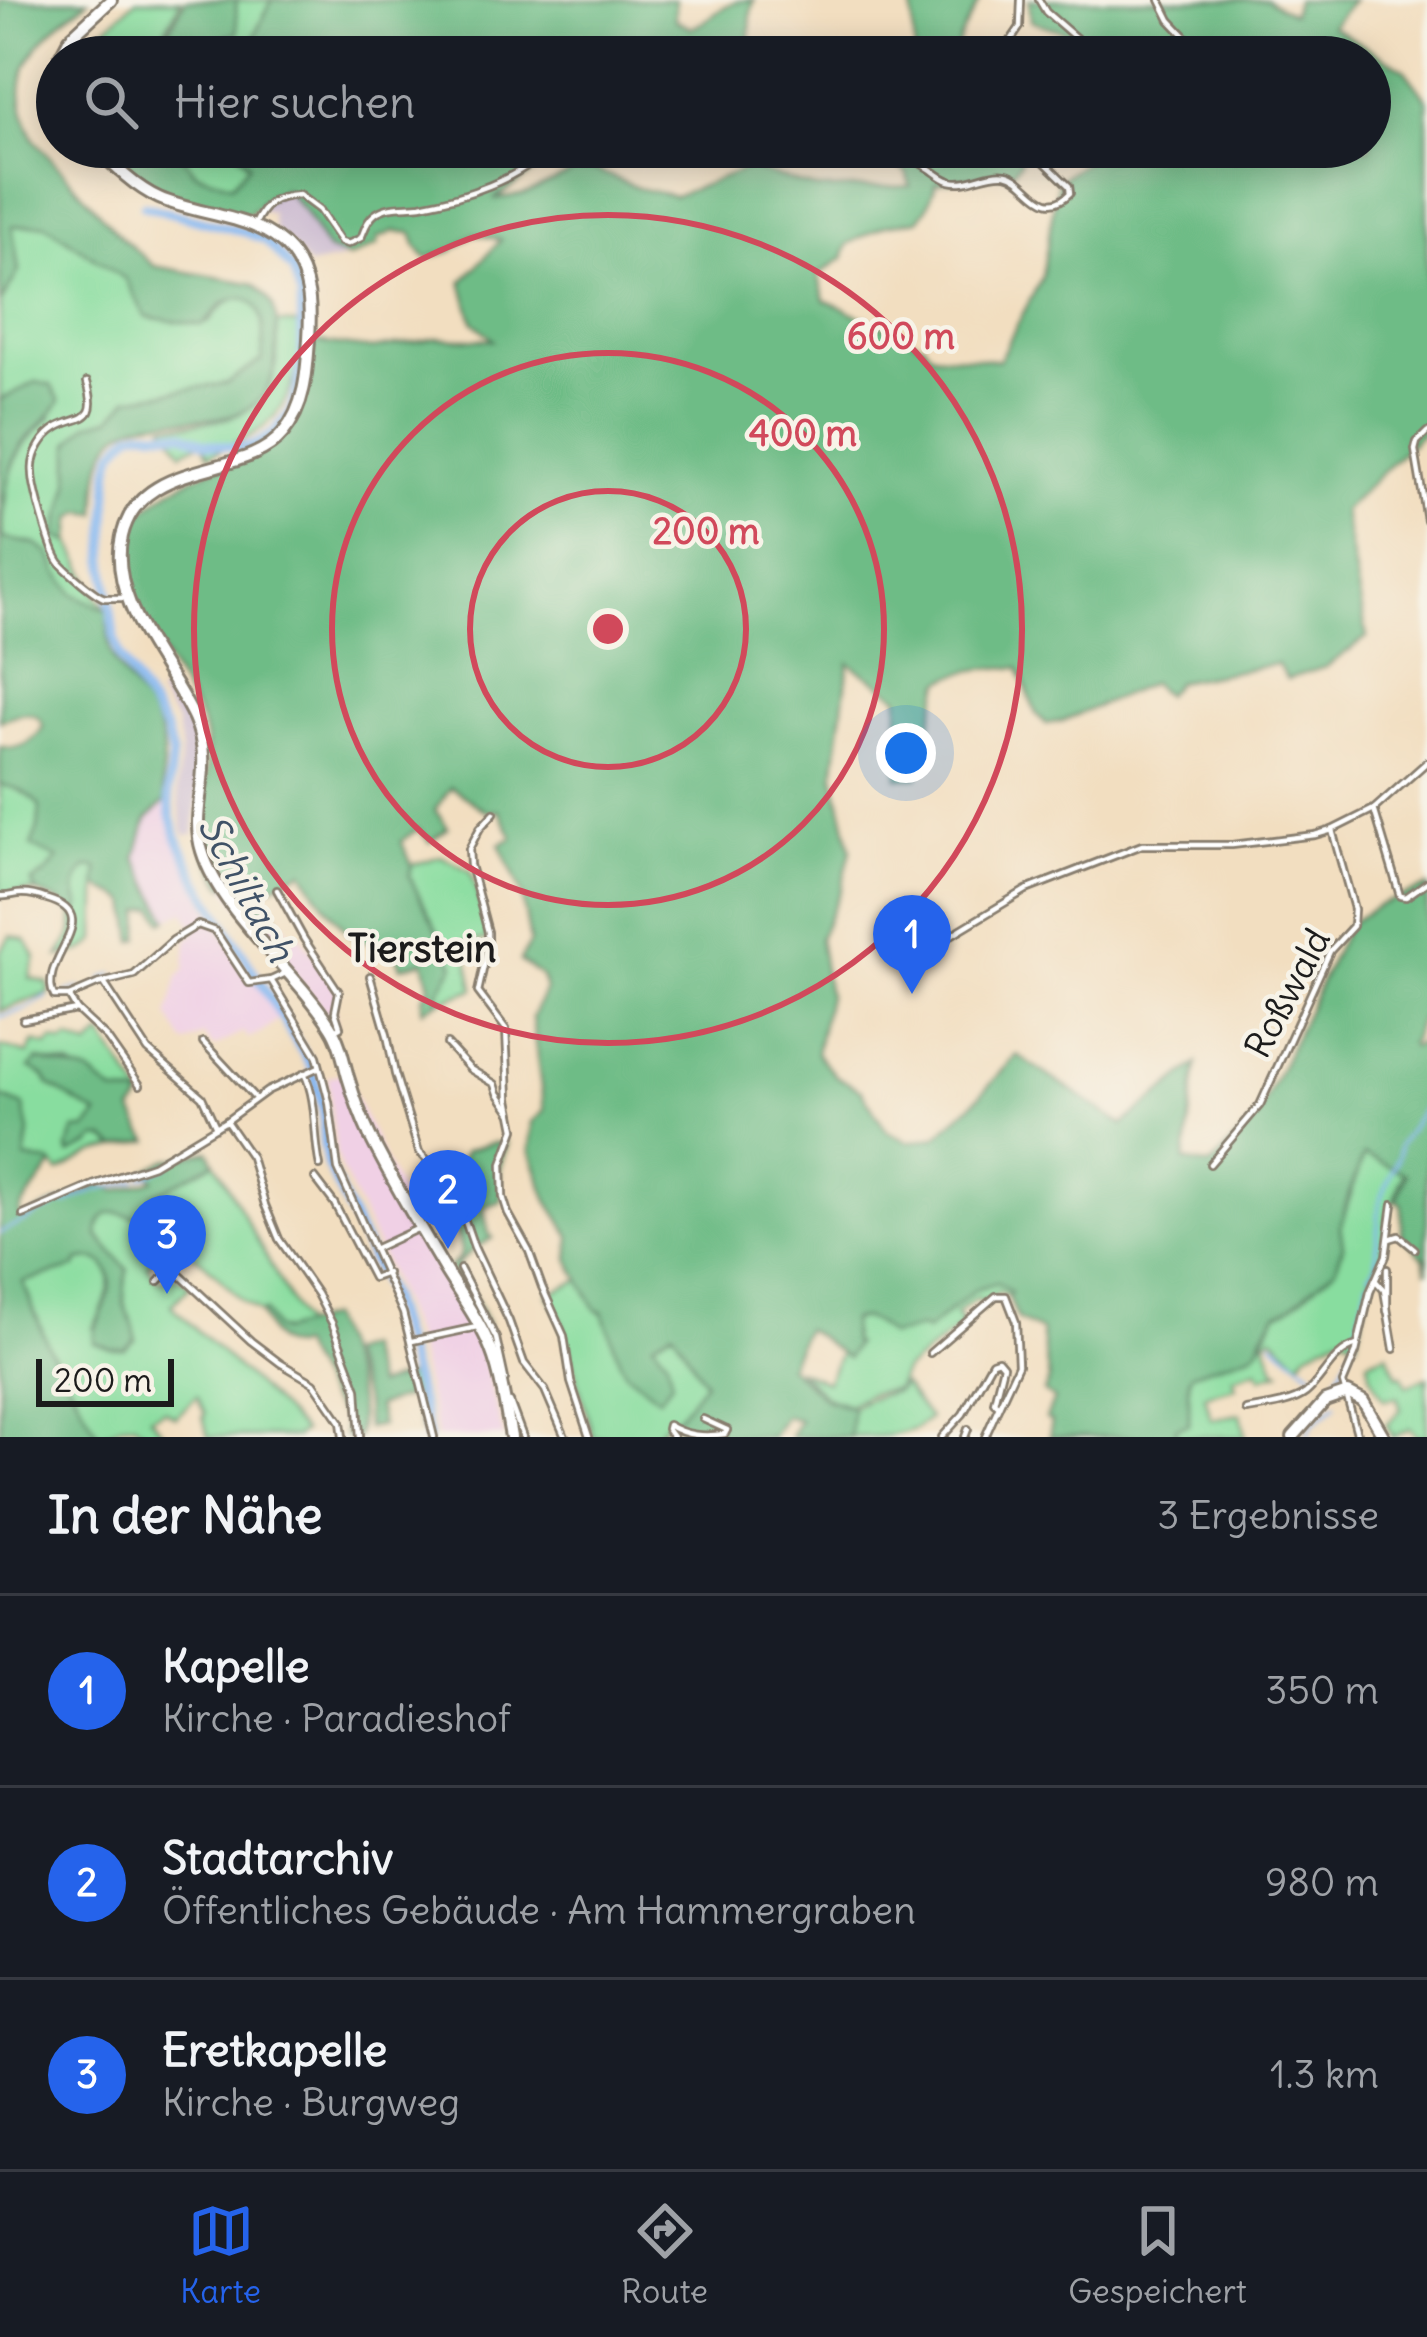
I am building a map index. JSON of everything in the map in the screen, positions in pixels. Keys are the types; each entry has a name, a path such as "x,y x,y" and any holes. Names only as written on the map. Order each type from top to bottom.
{"main road":[{"path":"72,36 111,0"},
{"path":"118,168 160,198 254,226 287,248 307,286 309,332 301,400 285,431 265,448 189,474 142,500 122,538 124,597 200,734 205,768 198,839 206,863 221,891 333,1030 368,1132 479,1326 509,1437"},
{"path":"1293,1437 1325,1401 1344,1394 1364,1401 1384,1437"}],"street":[{"path":"1014,36 1020,27 1022,0"},
{"path":"1039,0 1074,36"},
{"path":"1160,0 1185,36"},
{"path":"254,226 269,201 298,195 319,209 340,242 348,244 362,238 369,218 381,210 475,191 521,168"},
{"path":"929,168 961,182 1005,174 1019,179 1038,199 1064,199 1069,186 1051,168"},
{"path":"87,382 93,402 90,414 66,421 50,433 37,451 33,472 61,564 103,598 124,597"},
{"path":"1427,432 1415,450 1427,521"},
{"path":"902,958 933,946 1026,890 1142,845 1232,845 1332,830 1373,809 1427,762"},
{"path":"1373,809 1400,896 1413,894 1427,881"},
{"path":"494,813 471,840 468,854 488,932 478,992 506,1029 515,1129 502,1164 503,1197 564,1336 571,1382 589,1437"},
{"name":"Roßwald","path":"1210,1164 1260,1105 1330,951 1353,926 1354,909 1332,830"},
{"path":"277,890 337,987 335,1012 340,1027 333,1030"},
{"path":"0,896 44,898 71,913 72,928 53,967 50,987 54,996 134,975 198,925 214,931 246,981 269,981 287,972"},
{"path":"370,976 419,1152 455,1192 524,1363 545,1390 565,1437"},
{"path":"269,981 317,1056 311,1089 320,1166"},
{"path":"104,983 148,1050 202,1097 216,1126"},
{"path":"69,995 140,1085"},
{"path":"23,1020 77,1010"},
{"path":"203,1042 255,1098"},
{"path":"447,1044 470,1069 495,1084 511,1112"},
{"path":"23,1215 175,1153 255,1098 312,1070"},
{"path":"312,1070 329,1102 338,1169 376,1248 382,1274 412,1341 434,1437"},
{"path":"226,1121 251,1157 279,1239 332,1323 357,1389 360,1437"},
{"path":"315,1178 334,1203 373,1278 382,1274"},
{"path":"1358,1437 1343,1380 1385,1256 1393,1204"},
{"path":"376,1248 419,1228"},
{"path":"1389,1239 1400,1236 1415,1250"},
{"path":"460,1269 496,1338 523,1437"},
{"path":"1386,1311 1388,1269"},
{"path":"158,1282 167,1273 181,1276 256,1346 309,1379 335,1413 343,1437"},
{"path":"1375,1280 1384,1290 1394,1349"},
{"path":"930,1353 996,1296 1006,1296 1016,1322 1018,1361 985,1437"},
{"path":"412,1341 479,1326"},
{"path":"1246,1410 1303,1394 1324,1369 1350,1346 1358,1345"},
{"path":"942,1437 963,1414 994,1360 1003,1366 994,1402 999,1406"},
{"path":"673,1437 668,1425 698,1436 727,1432 703,1419"},
{"path":"964,1437 968,1429"}],"shaded area":[{"path":"284,189 327,250 349,258 309,266 273,228 273,214 257,210 268,195"},
{"path":"171,687 193,727 200,758 194,834 184,835 177,790 181,749 176,723 157,694"},
{"path":"166,801 170,825 214,920 279,1018 248,1038 244,1032 214,1047 203,1035 185,1044 168,1015 178,977 185,970 187,940 196,932 184,911 168,919 136,859 147,819"},
{"path":"231,882 249,902 281,920 294,938 299,934 338,992 337,1026 224,887"},
{"path":"344,1073 423,1241 479,1341 504,1437 437,1437 416,1343 336,1152 328,1077"}],"green space":[{"path":"0,0 88,0 47,36 36,36 36,50 24,72 22,103 36,141 36,168 60,168 122,238 154,266 254,284 271,302 276,322 270,384 255,404 235,414 138,424 119,434 103,461 97,514 82,512 73,518 71,542 56,537 70,483 70,443 88,424 111,418 130,398 228,383 262,360 260,314 241,298 222,304 201,325 146,317 125,279 45,224 12,226 19,271 0,304"},
{"path":"136,0 181,0 160,36 94,36"},
{"path":"185,0 236,0 237,33 166,36"},
{"path":"236,0 272,0 254,36 228,36 237,33"},
{"path":"272,0 675,0 675,20 691,28 726,6 754,0 750,36 254,36"},
{"path":"912,0 980,0 961,36 914,36"},
{"path":"1029,0 1266,0 1292,14 1296,0 1353,0 1331,26 1348,36 1077,36 1031,21"},
{"path":"1391,61 1404,69 1427,99 1427,428 1343,511 1367,637 1326,667 1287,679 1277,664 1176,682 1165,695 1151,683 1046,724 1036,714 1019,668 968,671 941,682 918,777 898,778 899,697 849,663 834,775 851,850 841,890 819,938 828,996 816,1053 836,1076 861,1090 887,1131 909,1142 936,1137 1017,1055 1123,1125 1197,1064 1185,1161 1210,1166 1257,1118 1348,924 1379,905 1427,887 1427,1013 1410,1044 1427,1039 1427,1271 1424,1258 1402,1235 1402,1203 1397,1201 1406,1174 1364,1155 1340,1226 1343,1246 1336,1268 1277,1313 1252,1353 1192,1373 1189,1424 1176,1428 1177,1437 1049,1437 1052,1422 1046,1419 1054,1399 1044,1392 1049,1380 1041,1331 1018,1320 1008,1296 1011,1293 997,1283 975,1290 926,1331 920,1328 890,1336 868,1320 851,1320 855,1344 847,1358 805,1329 788,1366 825,1399 852,1407 850,1437 790,1437 799,1420 784,1416 772,1437 681,1428 672,1423 705,1382 673,1330 653,1342 667,1359 672,1382 659,1398 626,1372 603,1312 596,1310 569,1259 571,1237 548,1201 530,1150 532,1122 544,1111 532,1018 545,989 541,976 520,961 530,942 522,895 500,844 513,838 499,810 487,812 451,787 435,810 448,828 430,842 418,829 401,841 412,865 409,876 455,965 438,993 438,1002 423,1010 423,997 430,986 424,961 401,967 391,941 357,941 303,871 256,894 278,918 249,902 231,883 224,887 203,836 207,753 203,728 143,617 128,572 128,542 138,519 155,500 256,448 285,425 304,391 315,342 373,349 437,338 493,340 473,321 462,282 501,240 474,234 452,251 426,258 412,233 395,231 349,258 327,250 285,189 244,218 169,196 127,168 192,168 232,185 246,168 540,168 494,199 525,194 574,172 594,169 638,188 675,196 748,168 819,189 910,186 900,168 1016,168 936,183 918,220 886,225 848,244 843,258 818,275 825,300 923,344 932,354 999,360 1042,277 1058,180 1075,168 1391,168"},
{"path":"192,168 246,168 233,185"},
{"path":"45,224 126,279 208,323 238,298 252,301 262,320 262,360 228,383 130,398 111,418 88,424 71,443 70,483 56,536 71,542 108,611 74,594 50,554 36,544 2,539 16,458 51,417 36,382 0,400 0,304 19,270 12,226"},
{"path":"277,323 304,325 295,377 277,413 255,433 209,455 202,442 182,452 165,425 236,415 265,394 277,353"},
{"path":"36,382 51,385 60,401 14,459 2,538 36,544 50,554 74,594 108,611 114,659 151,714 162,743 166,801 147,819 136,858 168,919 163,922 154,907 141,911 140,939 134,941 128,903 97,885 98,868 87,867 80,876 76,890 80,906 73,914 61,902 36,892 32,882 58,859 31,846 40,807 22,792 0,785 0,746 24,745 43,727 31,714 0,721 0,400"},
{"path":"0,785 22,792 40,807 38,828 58,859 32,882 36,892 0,894"},
{"path":"441,856 470,871 487,940 465,942 474,989 438,1002 444,981 423,905 409,876 412,865"},
{"path":"98,867 96,940 85,950 59,957 73,931 79,878"},
{"path":"10,936 26,940 36,957 30,978 48,983 50,993 0,1011 0,952"},
{"path":"102,1035 143,1097 114,1094 70,1066 38,1060 49,1085 99,1115 69,1148 81,1148 97,1138 117,1148 93,1153 59,1172 51,1163 25,1158 29,1132 10,1100 0,1097 0,1046 28,1054 34,1042 48,1046 53,1040 64,1043 69,1039 89,1047"},
{"path":"38,1060 89,1073 114,1093 143,1097 133,1112 150,1141 117,1148 97,1138 69,1154 75,1130 86,1129 98,1115 30,1068"},
{"path":"0,1097 24,1106 29,1132 25,1158 52,1166 21,1208 23,1218 101,1184 117,1191 154,1180 147,1170 167,1160 209,1151 215,1162 152,1196 148,1220 115,1213 104,1217 100,1225 98,1236 128,1270 124,1301 135,1340 125,1349 94,1343 111,1285 99,1261 78,1261 76,1267 23,1282 49,1348 100,1437 0,1437"},
{"path":"507,1143 500,1167 501,1201 483,1207 493,1238 457,1265 485,1327 449,1267 461,1251 450,1207 459,1202 454,1188 466,1180 458,1164 465,1151"},
{"path":"1364,1155 1404,1172 1357,1342 1341,1335 1305,1353 1300,1362 1273,1336 1265,1340 1276,1370 1282,1371 1261,1377 1258,1369 1233,1377 1236,1387 1205,1395 1211,1419 1241,1414 1246,1437 1177,1437 1175,1428 1189,1423 1192,1373 1252,1353 1277,1313 1336,1268 1343,1246 1340,1227"},
{"path":"215,1162 303,1325 287,1332 275,1329 265,1312 242,1301 206,1265 181,1249 158,1253 148,1267 159,1282 174,1276 190,1286 171,1305 303,1432 295,1437 208,1437 197,1396 176,1417 164,1410 150,1417 167,1437 150,1437 134,1423 122,1424 100,1437 49,1348 23,1282 76,1267 78,1261 103,1263 110,1281 108,1294 93,1328 135,1340 124,1301 128,1270 98,1236 99,1223 115,1211 136,1218 153,1211 152,1196"},
{"path":"580,1280 596,1310 652,1342 673,1329 705,1383 672,1423 653,1437 593,1437 561,1319 548,1294"},
{"path":"997,1283 1011,1293 999,1292 983,1303 977,1298 956,1314 964,1324 905,1370 896,1389 870,1393 848,1405 826,1397 796,1369 826,1382 840,1353 847,1357 852,1342 850,1320 870,1320 901,1334 920,1327 926,1331 975,1290"},
{"path":"265,1312 281,1332 328,1317 356,1391 357,1437 344,1437 343,1418 299,1346 284,1346 274,1338 260,1313"},
{"path":"364,1347 376,1386 411,1375 425,1434 413,1395 377,1406 381,1425 366,1428 365,1403 347,1353"},
{"path":"1387,1353 1407,1386 1427,1377 1427,1437 1417,1437 1410,1429 1393,1437 1387,1425 1401,1409 1397,1397 1384,1399 1368,1361"},
{"path":"902,1384 929,1418 904,1432 850,1437 852,1407 897,1391"}],"waterway":[{"name":"Schiltach","path":"144,206 266,241 293,271 301,297 302,355 290,412 272,434 239,448 205,443 184,433 131,434 115,451 110,468 105,560 120,657 166,731 172,755 168,792 177,837 311,1066 324,1113 328,1166 389,1297 428,1437"},
{"path":"102,979 113,974"},
{"path":"67,992 81,988"},
{"path":"0,1017 47,997"},
{"path":"1370,1274 1376,1263 1379,1204 1399,1145 1427,1102"},
{"path":"141,1178 168,1166"},
{"path":"0,1233 62,1203 136,1180"},
{"path":"1354,1342 1368,1280"},
{"path":"1272,1341 1316,1375"},
{"path":"1335,1389 1352,1349"},
{"path":"1307,1437 1312,1424 1336,1404"}],"place":[{"name":"Kapelle","path":"912,994"},
{"name":"Stadtarchiv","path":"448,1249"},
{"name":"Eretkapelle","path":"167,1294"}],"district":[{"name":"Tierstein","path":"422,948"}]}
